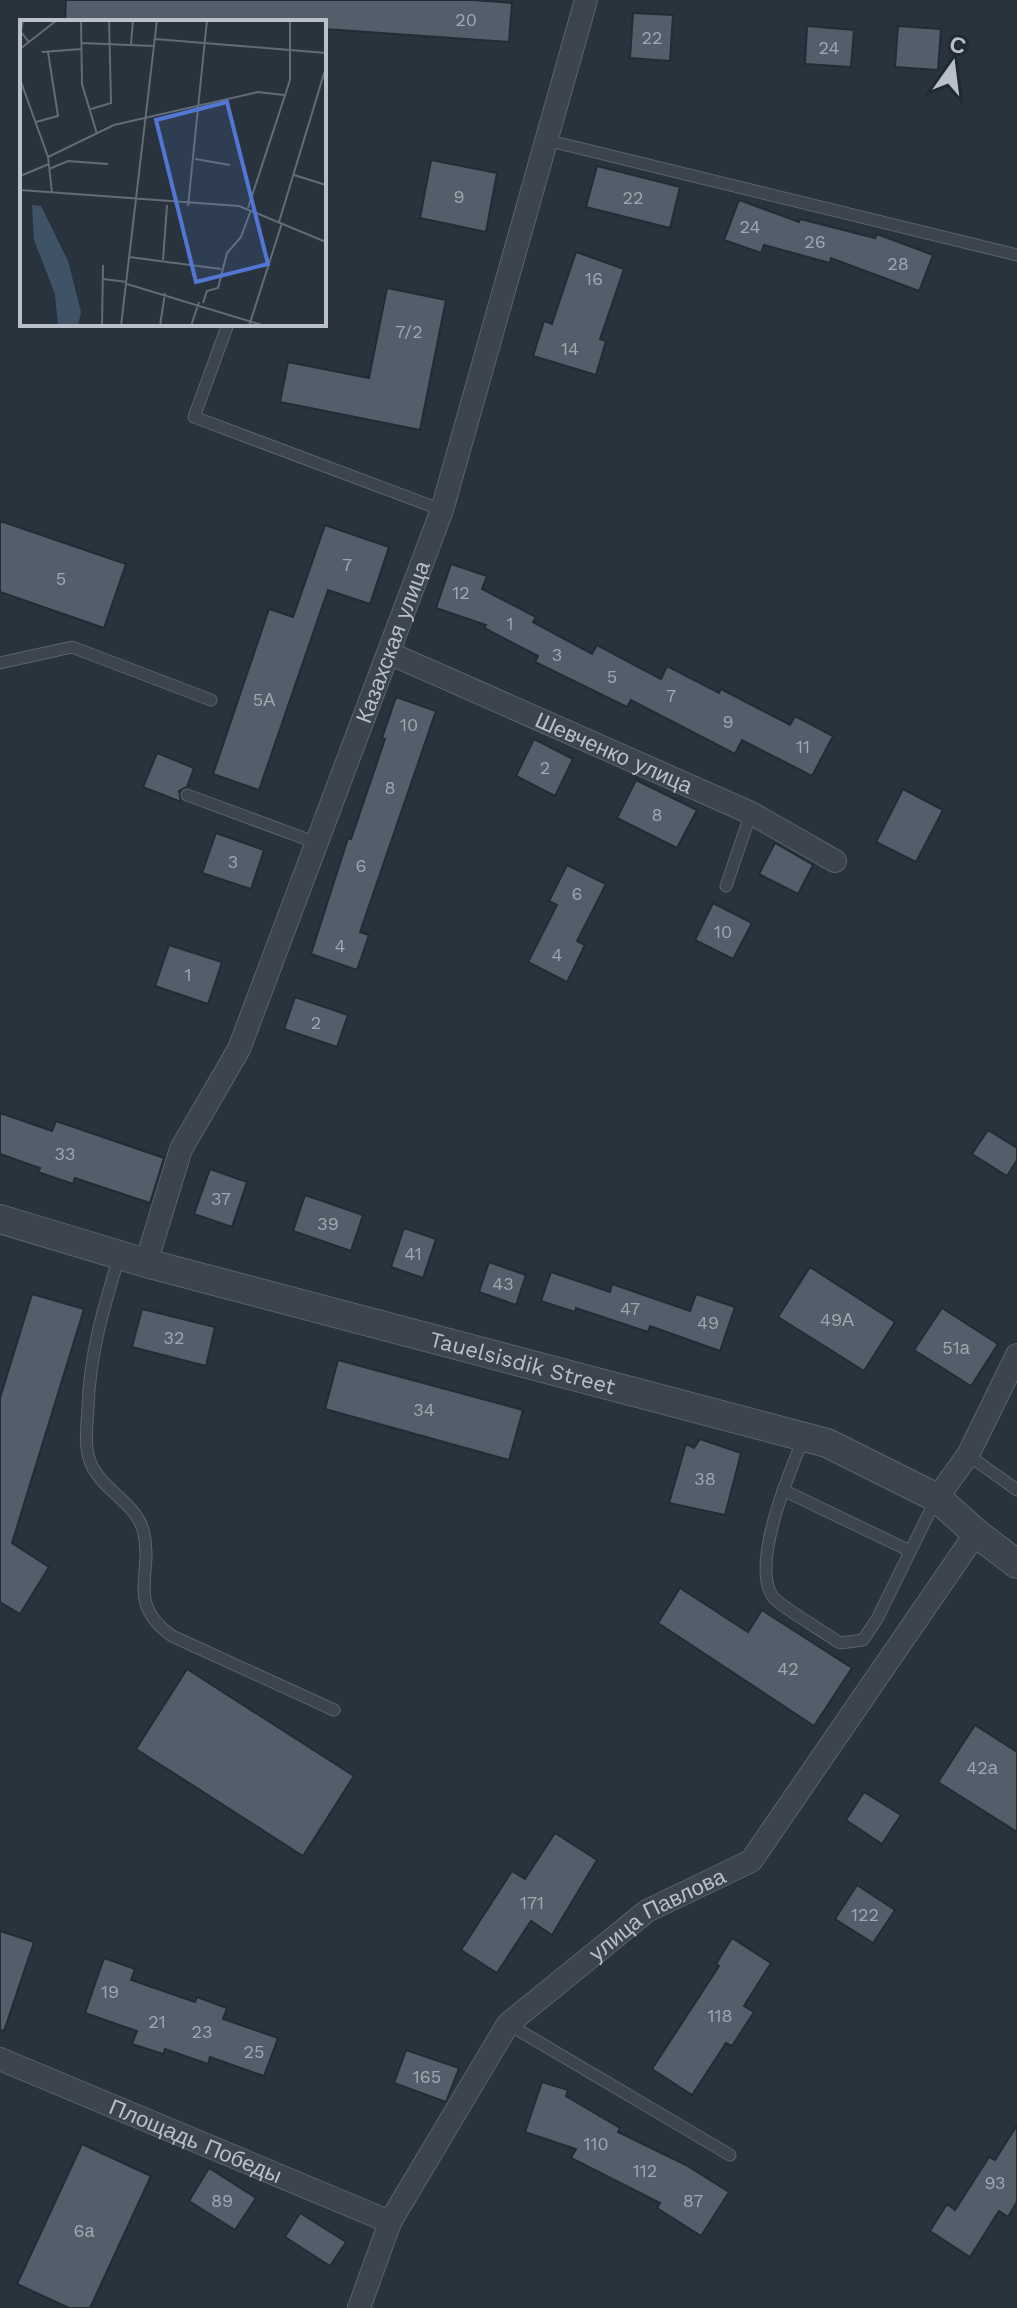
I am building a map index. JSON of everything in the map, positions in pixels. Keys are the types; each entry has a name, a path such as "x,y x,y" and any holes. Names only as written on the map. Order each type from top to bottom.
{"street":[{"name":"Казахская улица","path":"133,1259 181,1149 239,1049 442,510 586,0"},
{"name":"Шевченко улица","path":"389,653 751,813 835,861"},
{"name":"Tauelsisdik Street","path":"0,1219 133,1259 827,1443 937,1498 1017,1564"},
{"path":"937,1498 968,1455 1017,1355"},
{"name":"улица Павлова","path":"359,2308 390,2222 508,2024 647,1911 751,1861 976,1533"},
{"name":"Площадь Победы","path":"0,2059 390,2222"}],"lane":[{"path":"546,140 1017,255"},
{"path":"227,326 194,417 442,510"},
{"path":"0,663 72,647 211,700"},
{"path":"187,795 317,843"},
{"path":"726,886 751,813"},
{"path":"133,1259 95,1338 89,1374 86,1434 88,1457 93,1468 140,1523 144,1535 143,1596 151,1614 158,1626 172,1636 334,1710"},
{"path":"804,1436 783,1490 770,1537 765,1575 774,1598 840,1643 863,1640 877,1619 937,1498"},
{"path":"968,1455 1017,1490"},
{"path":"783,1490 910,1551"},
{"path":"508,2024 730,2155"}],"building":[{"path":"66,0 473,0 512,3 509,42 326,29 326,20 65,20"},
{"path":"633,13 673,15 670,61 630,58"},
{"path":"807,26 854,30 851,67 805,64"},
{"path":"898,26 941,29 938,70 895,67"},
{"path":"431,160 497,173 486,232 420,218"},
{"path":"597,166 680,187 670,228 586,207"},
{"path":"739,200 799,222 800,219 875,238 877,234 933,255 919,291 831,258 830,263 764,245 761,253 724,240"},
{"path":"576,252 624,269 600,339 606,341 596,375 533,356 544,321 552,324"},
{"path":"387,288 446,300 420,430 280,402 288,362 369,378"},
{"path":"0,521 126,564 104,628 0,592"},
{"path":"325,525 389,547 370,604 328,590 259,790 213,774 269,609 293,617"},
{"path":"451,564 487,576 482,589 536,617 533,622 592,654 597,645 661,679 667,666 719,693 721,689 790,725 795,716 833,736 812,776 742,740 735,754 631,700 627,707 535,662 538,656 484,628 486,625 436,608"},
{"path":"396,697 436,711 360,932 369,935 357,970 311,954 348,838 351,839 385,739 382,738"},
{"path":"534,739 573,759 555,796 516,776"},
{"path":"157,753 194,768 187,787 179,791 181,802 143,787"},
{"path":"636,780 697,810 677,848 617,818"},
{"path":"903,789 943,810 916,862 876,842"},
{"path":"216,833 264,850 251,889 202,873"},
{"path":"775,843 813,865 798,894 759,874"},
{"path":"567,865 606,884 577,941 585,945 567,982 528,962 557,905 549,901"},
{"path":"713,903 752,923 733,959 695,940"},
{"path":"169,945 222,962 208,1004 155,986"},
{"path":"295,997 348,1015 337,1047 284,1029"},
{"path":"0,1113 52,1131 56,1121 164,1158 150,1203 75,1178 73,1184 0,1154"},
{"path":"988,1130 1017,1148 1017,1160 1007,1176 972,1154"},
{"path":"210,1169 247,1182 232,1227 194,1214"},
{"path":"305,1195 363,1215 351,1251 293,1231"},
{"path":"404,1228 436,1239 423,1278 391,1267"},
{"path":"489,1262 526,1275 516,1305 479,1292"},
{"path":"810,1267 895,1322 864,1371 778,1317"},
{"path":"551,1272 610,1292 612,1284 690,1311 696,1294 735,1307 720,1351 650,1326 648,1332 576,1308 575,1312 541,1301"},
{"path":"32,1294 84,1309 12,1543 49,1567 20,1614 0,1602 0,1398"},
{"path":"942,1308 998,1344 971,1386 914,1350"},
{"path":"142,1309 215,1327 206,1366 132,1347"},
{"path":"338,1360 523,1410 509,1460 325,1409"},
{"path":"700,1439 741,1453 725,1515 669,1503 686,1444 694,1448"},
{"path":"680,1588 748,1632 762,1610 852,1668 814,1726 658,1623"},
{"path":"187,1669 354,1776 303,1856 136,1749"},
{"path":"975,1725 1017,1752 1017,1832 938,1782"},
{"path":"864,1792 901,1815 882,1844 846,1820"},
{"path":"555,1833 597,1860 552,1935 531,1921 497,1973 461,1950 512,1871 525,1879"},
{"path":"857,1885 895,1910 873,1943 835,1919"},
{"path":"0,1931 34,1942 4,2031 0,2030"},
{"path":"732,1938 771,1963 744,2006 754,2012 732,2046 726,2043 692,2095 652,2069 719,1966 716,1964"},
{"path":"104,1958 135,1969 131,1980 195,2002 197,1997 227,2008 223,2019 278,2038 264,2076 210,2057 208,2064 165,2049 163,2054 132,2044 137,2031 85,2013"},
{"path":"406,2050 459,2068 446,2102 394,2083"},
{"path":"542,2082 568,2090 566,2096 620,2128 618,2132 686,2165 729,2192 701,2236 657,2208 660,2203 571,2158 576,2149 525,2132"},
{"path":"1017,2125 1017,2202 1008,2217 999,2211 970,2257 930,2231 947,2204 955,2210 989,2157 995,2160"},
{"path":"82,2144 151,2176 90,2308 69,2308 17,2284"},
{"path":"209,2168 256,2198 235,2230 189,2201"},
{"path":"300,2213 346,2242 330,2266 285,2237"}]}
